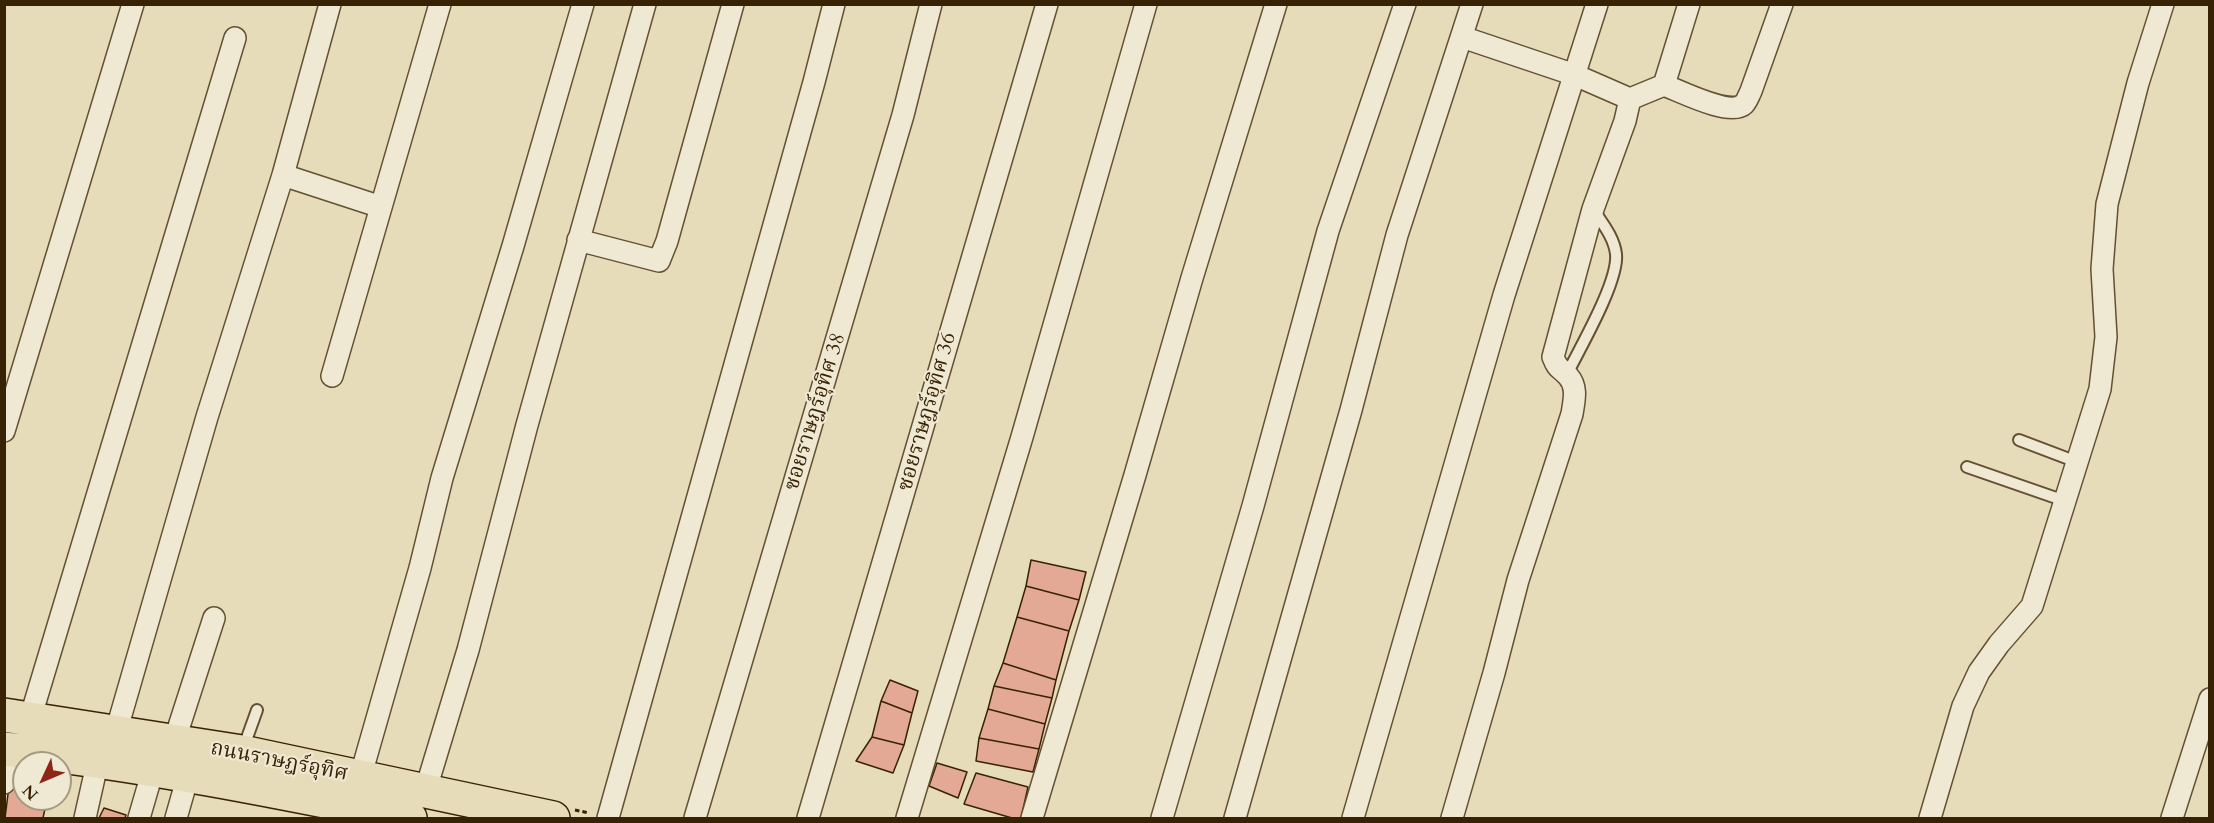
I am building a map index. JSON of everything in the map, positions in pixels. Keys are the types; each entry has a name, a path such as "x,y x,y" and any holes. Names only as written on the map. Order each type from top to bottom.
{"main road":[{"name":"ถนนราษฎร์อุทิศ","path":"17,717 242,752 353,801"},
{"name":"ถนนราษฎร์อุทิศ","path":"8,749 98,760 353,801 418,805 553,819"}],"street":[{"path":"4,431 133,4"},
{"path":"116,732 207,417 283,175 330,4"},
{"path":"332,376 440,4"},
{"path":"353,801 420,568 442,478 513,246 583,4"},
{"path":"418,805 468,650 578,240 645,4"},
{"path":"578,240 659,261 667,241 733,4"},
{"path":"608,819 834,4"},
{"name":"ซอยราษฎร์อุทิศ 38","path":"695,819 896,138 931,4"},
{"name":"ซอยราษฎร์อุทิศ 36","path":"808,819 1047,4"},
{"path":"907,819 1022,437 1146,4"},
{"path":"1032,819 1211,212 1276,4"},
{"path":"1162,819 1253,506 1328,231 1405,4"},
{"path":"1235,819 1351,410 1397,235 1472,4"},
{"path":"1353,819 1501,306 1597,4"},
{"path":"1664,85 1689,4"},
{"path":"1462,37 1575,75 1630,99 1664,85 1726,108 1737,108 1744,104 1782,4"},
{"path":"1930,819 1963,706 1979,672 1999,644 2032,606 2100,389 2105,346 2102,268 2107,204 2138,83 2163,4"},
{"path":"17,717 234,38"},
{"path":"1452,819 1518,580 1572,414 1575,395 1573,383 1567,374 1557,367 1554,357 1593,209 1625,121 1630,99"},
{"path":"283,175 381,207"},
{"path":"174,742 214,618"},
{"path":"2172,819 2210,699"},
{"path":"4,783 8,749"},
{"path":"85,819 98,760"},
{"path":"139,819 153,770"},
{"path":"176,819 188,776"}],"lane":[{"path":"1567,374 1603,302 1615,268 1616,255 1612,239 1593,209"},
{"path":"2019,440 2077,462"},
{"path":"1967,467 2065,501"},
{"path":"242,752 257,710"}],"building":[{"path":"1031,560 1086,572 1079,600 1026,586"},
{"path":"1026,586 1079,600 1069,631 1017,617"},
{"path":"1017,617 1069,631 1056,680 1003,663"},
{"path":"1003,663 1056,680 1052,698 994,686"},
{"path":"890,680 918,691 912,713 881,701"},
{"path":"994,686 1052,698 1045,724 988,709"},
{"path":"881,701 912,713 904,745 872,737"},
{"path":"988,709 1045,724 1039,749 979,738"},
{"path":"872,737 904,745 893,773 856,761"},
{"path":"979,738 1039,749 1033,772 976,761"},
{"path":"937,763 967,772 958,798 929,786"},
{"path":"976,773 1028,787 1021,818 1012,818 964,804"},
{"path":"10,778 12,778 12,811 44,811 43,818 5,818"},
{"path":"104,808 126,815 125,818 99,818"}]}
